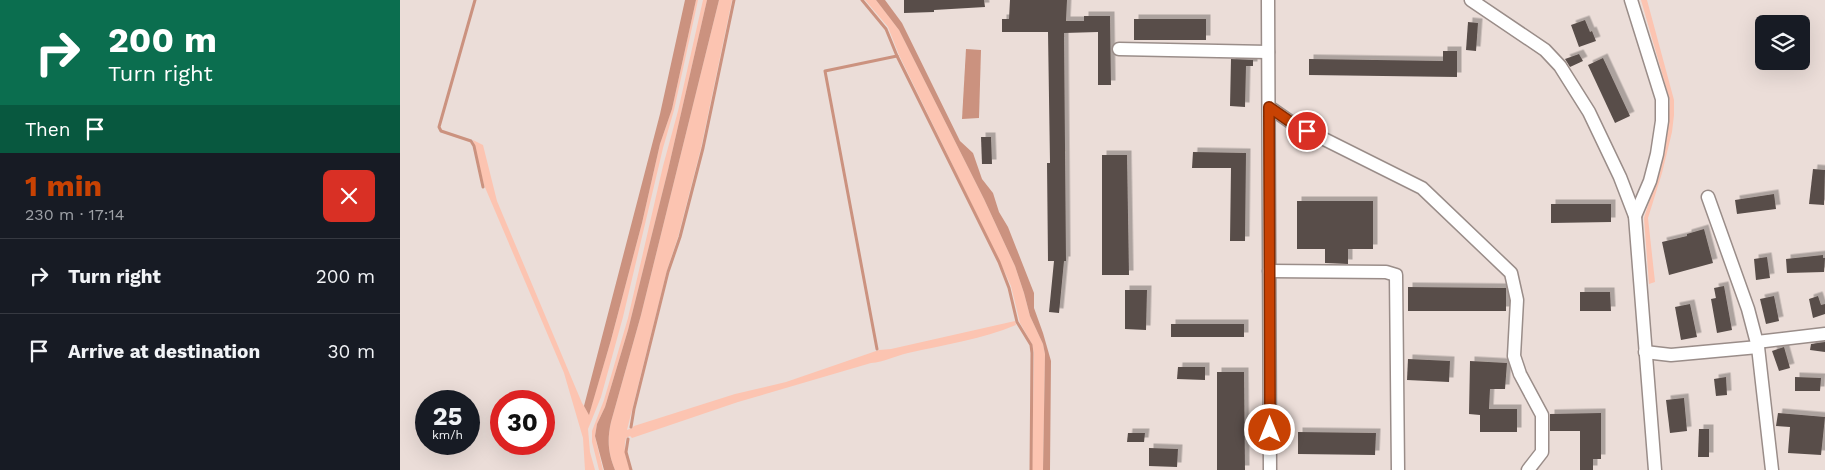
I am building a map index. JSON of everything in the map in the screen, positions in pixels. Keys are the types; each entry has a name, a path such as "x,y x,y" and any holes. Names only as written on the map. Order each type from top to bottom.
{"street":[{"path":"1268,0 1270,470"},
{"path":"1471,0 1545,50 1560,66 1589,112 1623,184 1635,216 1655,470"},
{"path":"1631,0 1662,99 1662,121 1657,154 1650,181 1635,216"},
{"path":"1119,49 1268,52"},
{"path":"1269,107 1292,123 1422,188 1511,273 1517,300 1514,356 1520,374 1542,415 1542,452 1528,470"},
{"path":"1708,197 1748,309 1758,344 1772,470"},
{"path":"1269,271 1386,272 1396,275 1398,470"},
{"path":"1645,352 1671,355 1825,334"}],"shaded area":[{"path":"685,0 696,0 672,109 660,144 642,223 589,415 584,406 660,114"},
{"path":"696,0 698,0 674,110 663,148 623,317 601,397 588,429 590,452 595,470 585,470 583,438 564,373 484,185 473,140 483,145 497,201 582,403 589,414 642,223 660,144 672,109"},
{"path":"703,0 707,0 668,170 628,330 605,407 597,424 595,436 603,470 599,470 592,442 592,431 604,400 628,318"},
{"path":"707,0 719,0 641,315 611,422 609,446 615,470 604,470 595,436 597,424 605,407 628,330 668,170"},
{"path":"719,0 732,0 701,148 678,237 667,270 627,430 634,426 735,394 786,382 879,350 891,349 1015,321 1016,325 976,338 871,363 738,402 632,438 630,436 626,438 625,451 630,470 615,470 609,446 611,422 641,315"},
{"path":"865,0 876,0 899,30 984,199 1015,266 1030,316 1043,344 1045,354 1043,470 1032,470 1034,353 1032,344 1020,323 1011,286 899,55 888,27"},
{"path":"876,0 885,0 902,23 960,141 973,153 982,179 993,193 999,212 1008,227 1034,293 1034,308 1051,361 1050,470 1043,470 1045,354 1043,344 1030,316 1015,266 984,199 899,30"},
{"path":"1641,0 1647,0 1674,100 1672,132 1648,218 1655,282 1649,284 1644,218 1660,168 1668,125 1670,101"},
{"path":"966,49 981,50 979,118 962,119"}],"building":[{"path":"904,0 984,0 985,7 904,13"},
{"path":"1010,0 1067,0 1066,21 1084,21 1084,16 1110,16 1111,85 1098,85 1098,32 1064,33 1066,261 1064,261 1059,313 1049,312 1054,261 1048,261 1047,163 1050,163 1048,32 1002,32 1002,19 1009,19"},
{"path":"1134,19 1206,19 1206,40 1134,40"},
{"path":"1585,20 1596,41 1579,47 1571,25"},
{"path":"1468,22 1478,23 1476,51 1466,50"},
{"path":"1443,51 1457,51 1457,77 1309,75 1309,59 1443,61"},
{"path":"1579,54 1583,61 1570,67 1565,59"},
{"path":"1603,58 1630,116 1615,123 1588,65"},
{"path":"1231,59 1253,60 1253,66 1246,66 1245,107 1230,106"},
{"path":"981,137 991,137 992,164 982,164"},
{"path":"1193,152 1246,153 1245,241 1230,241 1231,168 1192,168"},
{"path":"1102,155 1127,155 1129,275 1102,275"},
{"path":"1813,169 1825,170 1824,205 1809,204"},
{"path":"1774,194 1776,209 1737,214 1735,200"},
{"path":"1297,201 1373,201 1373,249 1348,249 1348,264 1325,263 1325,249 1297,249"},
{"path":"1551,204 1611,204 1611,222 1551,223"},
{"path":"1704,229 1713,263 1669,275 1662,242 1687,236 1687,234"},
{"path":"1823,255 1823,258 1825,258 1824,272 1787,273 1786,259"},
{"path":"1767,257 1770,278 1756,280 1754,259"},
{"path":"1724,286 1732,330 1717,333 1711,299 1716,298 1714,288"},
{"path":"1408,287 1506,288 1506,311 1408,311"},
{"path":"1125,290 1147,290 1146,330 1125,329"},
{"path":"1580,292 1610,292 1611,311 1580,311"},
{"path":"1774,296 1779,321 1766,324 1760,299"},
{"path":"1818,296 1821,305 1825,304 1825,314 1813,318 1809,299"},
{"path":"1690,304 1697,337 1681,340 1675,307"},
{"path":"1171,324 1244,324 1244,337 1171,337"},
{"path":"1825,342 1825,352 1810,350 1811,344"},
{"path":"1784,347 1790,368 1779,371 1772,351"},
{"path":"1408,359 1450,361 1449,382 1407,380"},
{"path":"1470,361 1507,363 1505,389 1490,389 1489,409 1517,409 1517,432 1480,432 1480,415 1469,414"},
{"path":"1178,367 1205,367 1205,380 1177,379"},
{"path":"1217,372 1244,372 1245,470 1217,470"},
{"path":"1726,377 1727,395 1716,396 1714,379"},
{"path":"1795,377 1821,378 1820,391 1795,391"},
{"path":"1684,398 1687,431 1670,433 1666,400"},
{"path":"1601,413 1601,459 1593,459 1593,470 1580,470 1580,431 1550,431 1550,414"},
{"path":"1778,413 1825,417 1821,455 1788,453 1790,427 1776,426"},
{"path":"1699,429 1709,429 1709,457 1698,457"},
{"path":"1298,432 1376,433 1375,455 1298,454"},
{"path":"1128,433 1145,433 1144,442 1127,442"},
{"path":"1149,448 1178,449 1177,467 1149,466"}],"waterway":[{"path":"475,0 439,127 441,131 471,141 474,146 483,187"},
{"path":"631,427 668,272 680,237 703,148 734,0"},
{"path":"862,0 886,29 897,56 999,262 1009,288 1017,322 1031,345 1031,470"},
{"path":"877,349 825,71 897,56"},
{"path":"628,439 626,452 631,470"}],"route":[{"path":"1270,430 1269,107 1307,131"}]}
